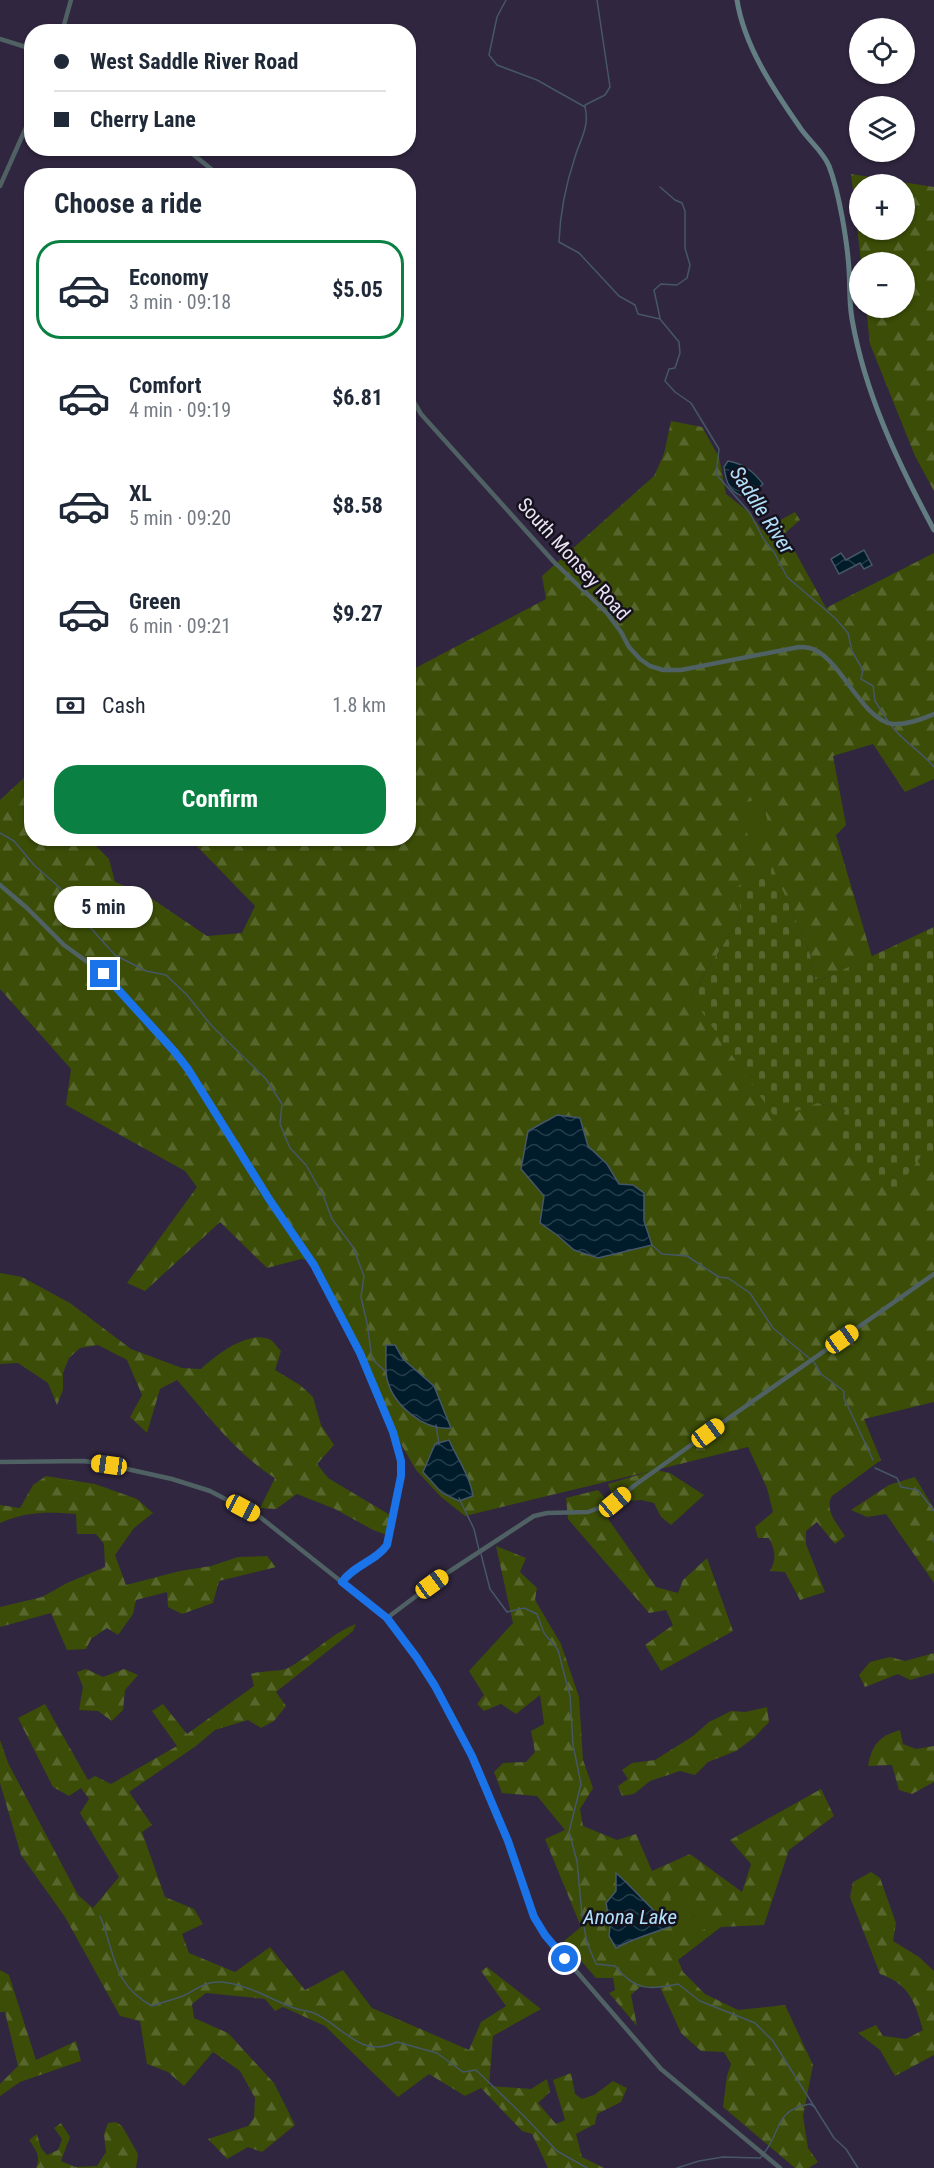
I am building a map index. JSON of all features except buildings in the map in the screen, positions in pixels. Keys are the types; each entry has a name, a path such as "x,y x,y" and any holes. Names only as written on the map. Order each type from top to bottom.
{"main road":[{"path":"737,0 745,31 769,77 799,127 828,163 836,189 849,267 851,316 856,340 898,463 934,530"}],"street":[{"path":"64,24 71,0"},
{"path":"0,39 24,46"},
{"path":"0,186 24,132"},
{"path":"195,156 210,168"},
{"name":"South Monsey Road","path":"416,406 554,562 607,613 629,647 650,666 663,670 681,670 799,647 810,648 819,651 874,714 883,721 905,723 934,714"},
{"path":"0,885 64,945 104,974 174,1051 314,1265 360,1353 393,1432 401,1461 401,1476 390,1536 383,1550 351,1572 342,1582"},
{"path":"387,1618 444,1575 534,1516 547,1512 588,1512 615,1502 635,1485 934,1274"},
{"path":"0,1462 84,1461 151,1474 210,1491 260,1517 387,1618 417,1658 464,1740 508,1841 529,1904 545,1935 661,2069 780,2168"}],"green space":[{"path":"915,184 934,187 934,491 915,456 870,344 867,318 915,318 915,252 860,252 858,240 915,240"},
{"path":"671,421 702,427 719,457 726,494 750,513 762,530 795,512 800,520 785,533 826,608 934,553 934,779 905,792 873,744 833,756 846,825 836,835 872,957 821,980 815,979 810,954 770,862 742,915 691,996 818,1103 845,1110 923,1154 934,1154 934,1402 864,1419 881,1460 832,1496 830,1511 845,1536 835,1544 817,1522 806,1531 806,1544 825,1592 800,1600 785,1572 770,1571 774,1562 774,1554 769,1538 758,1538 755,1527 773,1512 767,1488 748,1447 656,1470 670,1473 704,1495 671,1525 661,1517 654,1503 641,1500 615,1502 608,1484 651,1471 465,1516 441,1497 416,1470 394,1432 311,1260 301,1259 267,1268 220,1222 145,1291 127,1283 197,1187 185,1171 66,1105 71,1069 0,989 0,800 24,778 24,846 96,846 109,859 115,882 145,894 207,936 242,933 255,906 197,846 416,846 416,668 546,599 542,576 654,476 664,454"},
{"path":"762,798 771,836 749,841 740,804"},
{"path":"770,861 810,954 815,979 821,980 934,927 934,1154 922,1155 893,1194 837,1143 845,1110 818,1103 776,1119 691,996 742,915 736,888"},
{"path":"0,1273 22,1277 70,1303 131,1349 182,1368 201,1369 233,1345 243,1341 253,1338 271,1340 281,1351 275,1370 300,1385 313,1397 321,1425 334,1445 317,1464 328,1478 390,1515 390,1536 373,1530 335,1509 297,1494 276,1509 260,1508 275,1478 235,1445 177,1380 160,1389 147,1433 130,1417 142,1395 127,1360 98,1345 80,1348 69,1358 63,1373 63,1390 57,1405 48,1383 18,1363 0,1364"},
{"path":"46,1476 95,1484 137,1499 153,1513 134,1528 115,1555 126,1585 180,1571 211,1566 238,1557 267,1556 276,1567 219,1581 213,1603 182,1614 168,1607 167,1592 136,1600 133,1614 118,1635 107,1628 91,1639 86,1649 67,1650 51,1613 0,1627 0,1607 42,1597 67,1583 105,1567 104,1544 96,1534 77,1534 76,1514 38,1513 0,1523 0,1505 20,1508 33,1485"},
{"path":"915,1477 934,1509 934,1583 886,1514 867,1517 851,1510 889,1485"},
{"path":"598,1490 606,1499 601,1509 656,1587 678,1593 683,1580 707,1558 733,1631 661,1671 645,1645 673,1625 666,1610 649,1613 568,1519 566,1498"},
{"path":"496,1546 526,1558 520,1572 537,1588 535,1600 561,1644 579,1697 583,1760 593,1788 580,1809 583,1826 617,1840 636,1834 652,1871 690,1854 742,1892 751,1864 730,1840 821,1789 834,1816 789,1850 764,1925 721,1927 678,1960 683,1972 705,1994 738,2010 785,2005 813,2065 803,2116 808,2148 818,2162 809,2168 795,2168 723,2107 731,2064 724,2052 701,2051 681,2033 660,1987 640,1987 631,1995 637,2026 609,1993 615,1990 613,1978 596,1978 564,1941 581,1927 545,1839 565,1830 537,1796 502,1793 494,1772 503,1763 526,1762 535,1752 531,1731 544,1724 540,1695 516,1714 501,1704 484,1711 477,1704 484,1695 469,1671 513,1623"},
{"path":"356,1624 353,1631 276,1692 286,1706 274,1721 261,1728 248,1720 215,1730 196,1746 129,1792 152,1825 142,1832 165,1897 194,1909 203,1924 182,1934 189,1953 235,1972 270,1947 305,1990 343,1970 372,2008 469,2050 481,2022 506,2006 481,1971 487,1967 541,2009 493,2036 489,2086 531,2089 547,2079 550,2092 538,2103 556,2124 565,2120 553,2080 571,2073 575,2094 582,2099 594,2095 613,2081 627,2088 621,2102 597,2114 595,2124 576,2134 582,2157 604,2168 548,2168 532,2134 522,2131 481,2088 465,2096 429,2074 398,2097 325,2026 283,2007 275,2011 265,1999 206,1993 192,2004 194,2018 228,2033 274,2083 295,2125 262,2152 248,2147 227,2159 208,2139 248,2126 254,2118 255,2098 240,2071 213,2052 184,2086 168,2072 147,2064 140,2021 120,2016 65,1917 21,1855 0,1783 0,1740 8,1763 78,1895 93,1908 119,1877 80,1813 89,1799 81,1788 69,1796 53,1787 18,1718 45,1704 88,1780 95,1776 111,1784 177,1746 152,1711 163,1704 187,1734 254,1686 251,1674 288,1668 338,1633"},
{"path":"934,1653 934,1673 910,1680 898,1674 865,1687 859,1675 870,1662 890,1657 905,1661"},
{"path":"86,1669 103,1677 124,1669 138,1675 125,1690 123,1710 112,1721 98,1711 79,1710 83,1687 77,1672"},
{"path":"767,1707 769,1722 755,1737 736,1751 708,1762 695,1775 680,1771 650,1781 634,1794 622,1796 618,1786 628,1779 622,1770 632,1763 655,1760 693,1736 709,1722 731,1711 745,1712"},
{"path":"900,1730 903,1744 916,1749 934,1746 934,1782 912,1794 899,1790 892,1765 868,1766 878,1742 887,1735"},
{"path":"871,1872 880,1878 896,1923 893,1941 919,1957 934,1971 934,2055 895,2076 880,2050 858,2033 876,2025 883,2036 906,2039 923,2030 909,1995 898,1983 880,1974 850,1897 853,1882"},
{"path":"689,1889 699,1910 680,1919 670,1898"},
{"path":"703,1911 709,1927 694,1934 688,1919"},
{"path":"0,1970 9,1975 36,2060 76,2041 81,2061 20,2082 0,2096 0,2084 18,2066 5,2012 0,2012"},
{"path":"116,2122 122,2126 138,2154 136,2168 36,2168 38,2157 29,2140 37,2134 41,2148 47,2155 58,2150 62,2139 54,2128 61,2123 70,2137 61,2161 75,2167 97,2166 106,2152 104,2134 108,2123"}],"water":[{"path":"728,461 748,469 763,484 747,497 741,496 730,487 726,478 724,467"},
{"path":"864,550 872,565 864,569 860,563 839,574 831,559 841,553 846,560"},
{"path":"557,1115 580,1118 588,1146 607,1164 619,1184 633,1185 644,1193 644,1221 652,1245 598,1258 574,1250 540,1223 544,1196 521,1169 528,1131"},
{"path":"386,1345 395,1345 403,1359 434,1386 451,1428 441,1428 420,1421 403,1407 390,1389 387,1379"},
{"path":"449,1440 466,1474 473,1496 459,1501 442,1493 423,1472 435,1444"},
{"name":"Anona Lake","path":"616,1873 672,1926 616,1948 609,1936 610,1926 606,1903 616,1891"}],"waterway":[{"name":"Saddle River","path":"506,0 497,17 489,55 497,65 537,80 585,107 585,127 566,188 559,242 579,253 619,296 635,305 638,314 660,319 679,342 680,353 675,368 669,369 665,381 675,392 691,403 719,449 716,474 750,513 787,577 835,618 848,633 852,651 863,670 861,679 873,686 875,701 888,721"},
{"path":"585,107 605,95 610,87 597,0"},
{"path":"660,187 682,203 685,211 685,248 690,265 687,278 677,285 661,284 654,290 660,318"},
{"name":"Saddle River","path":"891,725 934,767"},
{"path":"0,833 14,841 34,865 60,888 78,914 115,955 146,971 166,975 187,995 211,1025 266,1079 282,1104 280,1124 290,1148 306,1165 323,1195 332,1219 353,1247 364,1276 361,1297 372,1359 386,1372"},
{"path":"652,1245 662,1254 687,1256 719,1277 728,1278 750,1293 773,1328 809,1358"},
{"path":"814,1362 821,1374 844,1391 844,1398 873,1460"},
{"path":"436,1425 439,1444"},
{"path":"875,1468 897,1478 901,1487 918,1490 934,1511"},
{"path":"459,1498 474,1529 479,1550"},
{"path":"481,1554 490,1589 507,1612 524,1608 537,1614 544,1633 558,1650 570,1696 573,1744 581,1784 569,1832 577,1861 587,1943 596,1964 615,1966 629,1980 643,1987 678,1984 700,2001 755,2023 773,2041 834,2138 846,2149 858,2168"},
{"path":"100,1916 122,1977 129,1988 152,2006 183,1996 210,1983 231,1983 313,2013 363,2044 373,2047 397,2042 437,2053 463,2072 476,2070 557,2151 587,2168"},
{"path":"677,2168 723,2157 760,2158 772,2141 779,2124 790,2111 810,2104 815,2107"}],"route":[{"path":"104,974 188,1069 269,1199 314,1265 360,1353 393,1432 401,1461 401,1476 387,1545 351,1572 342,1582 396,1628 435,1686 472,1756 514,1856 534,1917 545,1935 565,1959"}]}
